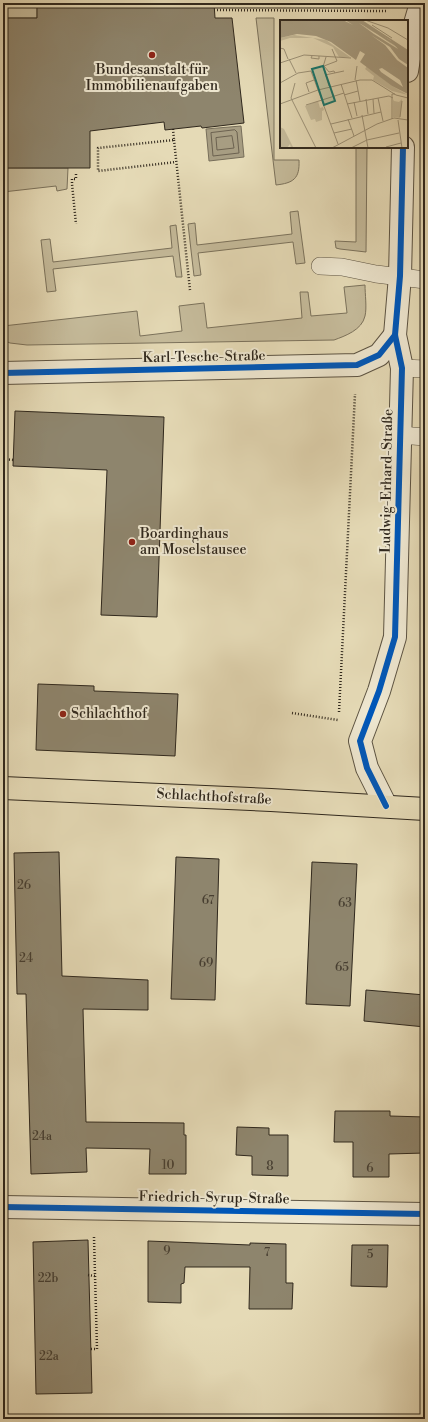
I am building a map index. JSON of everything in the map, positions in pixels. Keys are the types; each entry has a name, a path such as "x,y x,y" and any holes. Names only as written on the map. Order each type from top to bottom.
{"main road":[{"name":"Schlachthofstraße","path":"3,788 271,800 425,809"}],"street":[{"path":"408,65 414,27 422,3"},
{"name":"Ludwig-Erhard-Straße","path":"386,806 367,768 360,741 379,691 395,637 402,368 395,335 400,276 403,148"},
{"name":"Karl-Tesche-Straße","path":"3,373 357,365 379,355 395,335"},
{"name":"Friedrich-Syrup-Straße","path":"3,1206 425,1214"}],"lane":[{"path":"320,266 342,267 376,274 425,280"},
{"path":"402,368 425,369"},
{"path":"400,435 425,437"}],"path":[{"path":"214,10 386,11"},
{"path":"173,129 190,290"},
{"path":"174,140 98,148 98,171 176,162"},
{"path":"76,174 76,179 72,179 72,184 76,224"},
{"path":"292,714 339,720 357,365"},
{"path":"3,459 14,460"},
{"path":"91,1349 97,1349 94,1230"},
{"path":"88,1275 95,1276"}],"shaded area":[{"path":"3,3 37,3 37,18 7,18 7,168 68,168 67,189 57,191 56,186 3,192"},
{"path":"256,18 274,18 274,160 299,160 297,176 287,183 276,185"},
{"path":"356,148 367,148 366,252 336,248 335,241 356,242"},
{"path":"298,211 305,263 296,264 293,242 198,253 201,275 194,276 188,224 195,223 197,245 292,234 290,212"},
{"path":"176,225 182,277 176,277 173,256 53,269 56,291 47,292 41,240 50,239 53,262 172,248 170,226"},
{"path":"365,285 366,309 363,321 357,329 334,340 27,345 10,343 3,340 3,326 137,311 140,336 182,331 179,306 204,303 207,328 302,318 300,292 308,292 311,316 347,313 344,287"}],"water":[{"path":"241,126 244,157 209,161 206,129"}],"building":[{"path":"37,3 214,3 215,18 232,18 244,123 202,128 201,126 165,130 164,122 90,131 90,168 7,168 7,18 37,18"},
{"name":"Boardinghaus am Moselstausee","path":"15,411 164,417 157,617 101,615 107,470 13,466"},
{"path":"38,684 94,686 94,691 178,694 175,756 36,750"},
{"path":"59,852 62,976 148,980 148,1010 83,1009 86,1122 184,1123 184,1135 186,1135 186,1174 149,1174 150,1149 86,1148 87,1172 31,1174 26,994 17,994 14,853"},
{"path":"176,857 219,859 215,1000 171,999"},
{"path":"312,862 357,864 350,1006 306,1004"},
{"path":"366,990 425,995 425,1027 364,1021"},
{"path":"335,1111 390,1111 390,1116 425,1117 425,1153 389,1154 389,1177 353,1177 353,1142 334,1142"},
{"path":"237,1127 269,1128 269,1135 288,1135 288,1176 252,1175 252,1156 236,1155"},
{"path":"88,1240 92,1393 36,1394 33,1242"},
{"path":"148,1241 250,1245 250,1243 286,1244 286,1283 293,1283 292,1309 249,1309 250,1267 185,1267 184,1283 181,1284 181,1303 148,1302"},
{"path":"352,1245 388,1245 387,1287 351,1286"}],"cycle path":[{"path":"386,806 367,768 360,741 379,691 395,637 402,368 395,335 400,276 403,148"},
{"path":"3,373 357,365 379,355 395,335"},
{"path":"3,1207 425,1214"}],"place":[{"name":"Bundesanstalt für Immobilienaufgaben","path":"152,55"},
{"name":"Boardinghaus am Moselstausee","path":"132,542"},
{"name":"Schlachthof","path":"63,714"}]}
